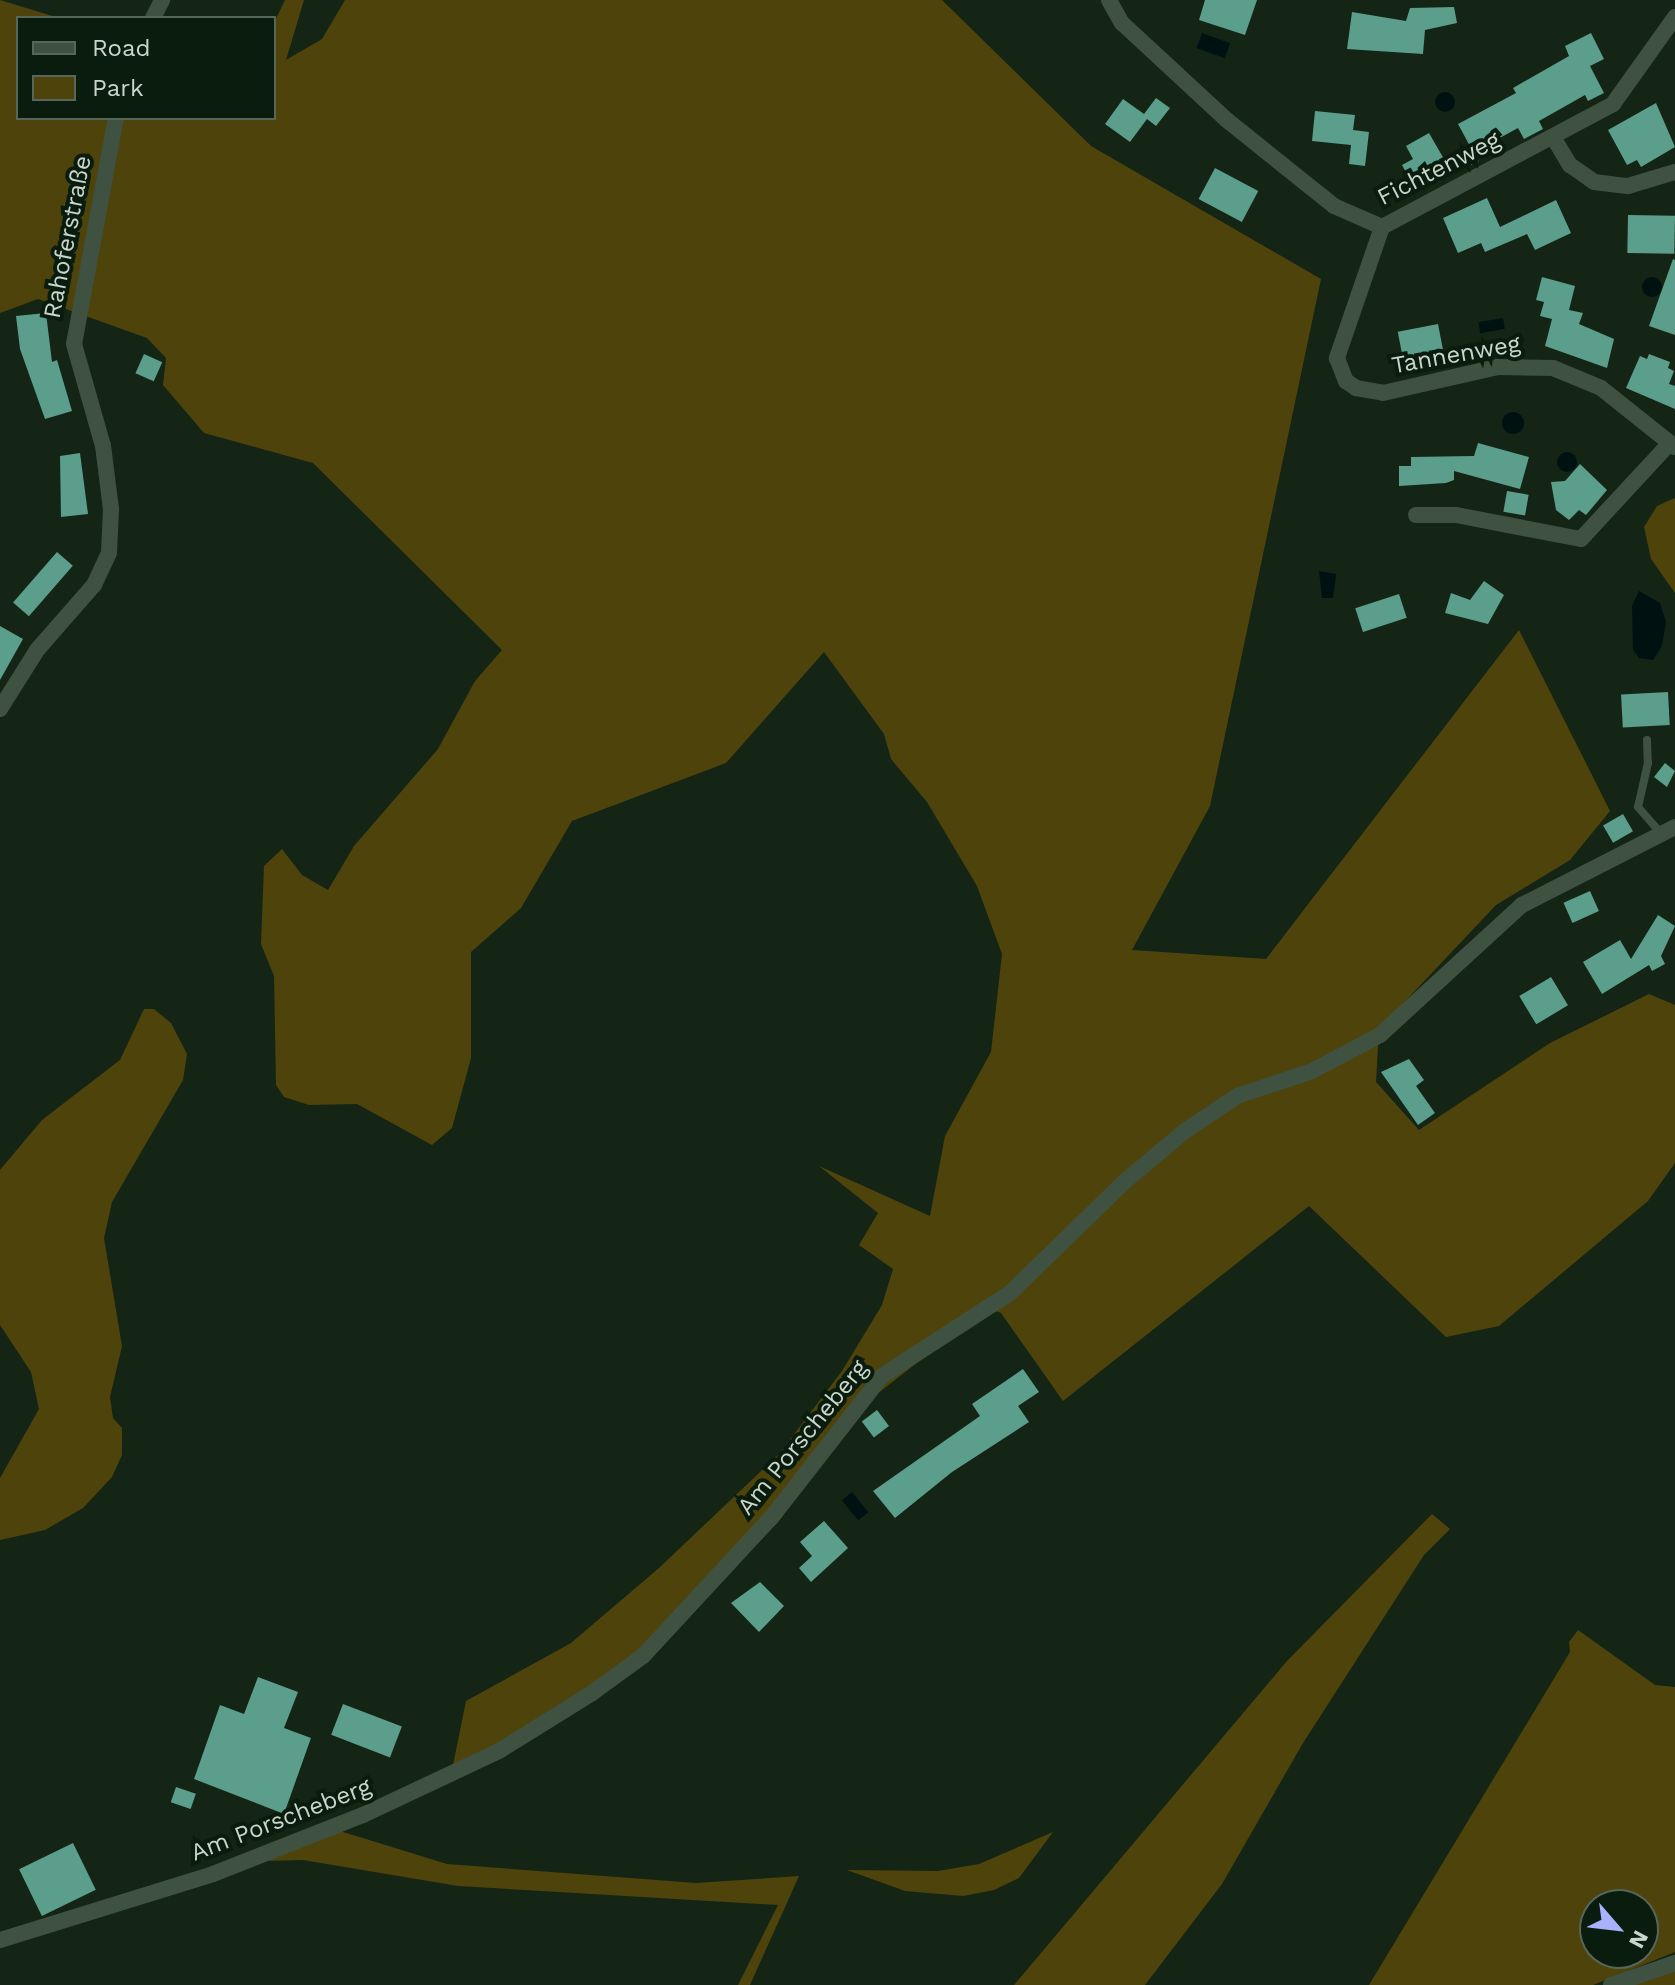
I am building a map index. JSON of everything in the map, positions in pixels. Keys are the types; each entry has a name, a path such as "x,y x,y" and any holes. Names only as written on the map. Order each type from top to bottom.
{"street":[{"name":"Fichtenweg","path":"1109,0 1122,23 1228,121 1334,206 1382,227 1617,100 1675,17"},
{"name":"Rahoferstraße","path":"0,709 37,650 94,585 109,553 106,461 74,344 116,120"},
{"path":"1553,137 1570,165 1594,182 1636,185 1675,172"},
{"name":"Tannenweg","path":"1382,227 1337,358 1346,381 1356,388 1383,393 1497,367 1543,366 1601,388 1672,446 1581,539 1456,515 1416,515"},
{"name":"Am Porscheberg","path":"0,1940 213,1874 363,1815 476,1763 592,1693 643,1656 771,1518 882,1376 1010,1293 1124,1182 1185,1131 1237,1096 1312,1071 1380,1035 1522,905 1668,830"},
{"path":"1611,1985 1675,1963"}],"lane":[{"path":"1647,740 1648,763 1638,807 1668,830"}],"green space":[{"path":"0,0 52,16 16,16 16,120 276,120 276,19 285,0 304,0 286,60 322,39 345,0 942,0 1091,146 1321,279 1210,806 1132,950 1266,959 1519,630 1610,811 1570,860 1496,905 1379,1029 1376,1082 1419,1130 1550,1043 1649,994 1675,1005 1675,1163 1648,1201 1499,1326 1446,1337 1309,1206 1063,1401 1001,1313 987,1308 831,1430 775,1504 632,1658 550,1714 452,1770 466,1701 571,1643 659,1568 779,1454 842,1371 882,1305 893,1269 859,1245 878,1213 819,1166 930,1216 945,1136 991,1052 1002,954 977,886 927,802 891,759 884,734 824,652 726,763 572,821 521,908 471,952 471,1058 452,1128 432,1145 357,1104 309,1105 284,1097 276,1085 274,976 261,944 264,866 282,849 302,875 328,890 354,846 438,749 475,681 502,650 313,463 204,433 163,385 166,358 147,338 38,299 0,313"},
{"path":"1675,498 1675,593 1651,559 1644,527 1657,506"},
{"path":"144,1009 154,1009 171,1023 187,1054 183,1080 112,1202 104,1238 122,1346 110,1397 113,1418 122,1428 122,1455 112,1477 83,1508 45,1530 0,1540 0,1478 39,1409 31,1372 0,1325 0,1170 42,1120 120,1060"},
{"path":"1432,1514 1450,1529 1424,1555 1303,1743 1222,1884 1145,1985 1014,1985 1287,1661"},
{"path":"1578,1630 1655,1685 1675,1687 1675,1952 1659,1958 1659,1889 1579,1889 1579,1969 1633,1969 1593,1985 1369,1985 1570,1652 1569,1642"},
{"path":"340,1831 447,1864 696,1883 799,1876 750,1985 738,1985 778,1905 458,1886 303,1860 262,1861"},
{"path":"1053,1832 1019,1878 994,1890 963,1896 905,1891 847,1870 938,1871 979,1864"},
{"path":"1675,1969 1675,1985 1631,1985"}],"shaded area":[{"path":"1202,33 1230,43 1225,58 1197,48"},
{"path":"1445,92 1452,95 1455,102 1452,109 1445,112 1438,109 1435,102 1438,95"},
{"path":"1652,277 1659,280 1662,287 1659,294 1652,297 1645,294 1642,287 1645,280"},
{"path":"1503,318 1505,329 1480,333 1478,322"},
{"path":"1513,412 1521,415 1524,423 1521,431 1513,434 1505,431 1502,423 1505,415"},
{"path":"1567,452 1574,455 1577,462 1574,469 1567,472 1560,469 1557,462 1560,455"},
{"path":"1319,571 1336,574 1333,598 1322,598"},
{"path":"1639,591 1660,603 1666,622 1662,646 1653,660 1639,658 1633,650 1632,606"},
{"path":"852,1492 868,1512 858,1520 842,1500"}],"building":[{"path":"1205,0 1257,0 1245,35 1199,20"},
{"path":"1454,7 1457,23 1425,30 1423,54 1347,49 1352,12 1406,21 1410,8"},
{"path":"1591,33 1604,59 1590,66 1604,93 1588,101 1585,95 1539,121 1543,129 1524,139 1518,128 1474,152 1479,161 1461,170 1454,158 1471,148 1458,124 1516,93 1513,88 1569,56 1565,46"},
{"path":"1156,98 1170,108 1156,126 1147,119 1130,142 1105,124 1123,99 1144,114"},
{"path":"1656,103 1675,147 1641,167 1637,160 1627,165 1608,130"},
{"path":"1315,111 1355,115 1353,130 1369,132 1365,166 1349,164 1351,145 1312,141"},
{"path":"1429,133 1448,166 1413,185 1402,165 1413,159 1406,146"},
{"path":"1215,168 1258,191 1242,222 1199,199"},
{"path":"1487,198 1500,227 1556,200 1571,233 1535,250 1527,234 1485,252 1481,243 1458,253 1443,218"},
{"path":"1628,215 1675,216 1674,254 1627,253"},
{"path":"1675,260 1675,335 1649,326"},
{"path":"1542,277 1575,286 1569,310 1583,313 1579,324 1614,339 1607,368 1545,346 1552,319 1540,316 1544,302 1536,300"},
{"path":"46,313 52,362 57,360 72,411 45,419 20,349 16,316"},
{"path":"1438,324 1445,359 1405,367 1398,332"},
{"path":"144,354 162,362 154,381 135,373"},
{"path":"1649,354 1670,362 1668,368 1674,371 1669,384 1675,386 1675,409 1626,388 1640,356 1647,359"},
{"path":"1478,443 1529,457 1520,489 1454,471 1454,480 1446,483 1399,486 1399,466 1411,466 1411,457 1474,456"},
{"path":"80,453 88,514 61,517 60,456"},
{"path":"1580,464 1607,490 1586,515 1579,510 1569,520 1556,510 1551,482 1565,481"},
{"path":"1507,491 1529,495 1525,516 1503,512"},
{"path":"57,552 73,566 29,616 13,603"},
{"path":"1484,581 1504,595 1488,624 1445,613 1451,593 1470,600"},
{"path":"1399,594 1407,618 1363,632 1355,608"},
{"path":"0,626 23,639 0,680"},
{"path":"1668,692 1670,725 1623,727 1621,694"},
{"path":"1665,763 1675,771 1667,787 1654,777"},
{"path":"1623,814 1633,831 1613,843 1603,826"},
{"path":"1590,891 1599,911 1572,923 1564,903"},
{"path":"1658,915 1675,926 1661,956 1665,964 1652,971 1649,965 1602,994 1583,962 1620,940 1631,959"},
{"path":"1551,977 1568,1005 1536,1024 1519,996"},
{"path":"1409,1059 1424,1080 1416,1086 1435,1113 1418,1125 1381,1072"},
{"path":"1023,1369 1039,1392 1018,1406 1029,1422 952,1472 895,1518 873,1491 980,1416 972,1404"},
{"path":"877,1410 889,1426 874,1437 862,1421"},
{"path":"824,1521 848,1548 811,1582 799,1568 812,1556 800,1542"},
{"path":"760,1582 784,1606 759,1632 731,1603"},
{"path":"258,1677 298,1692 284,1728 311,1738 284,1814 194,1779 220,1705 244,1714"},
{"path":"343,1704 402,1727 390,1757 331,1735"},
{"path":"176,1787 196,1794 191,1809 171,1802"},
{"path":"73,1843 96,1890 42,1916 19,1869"}]}
